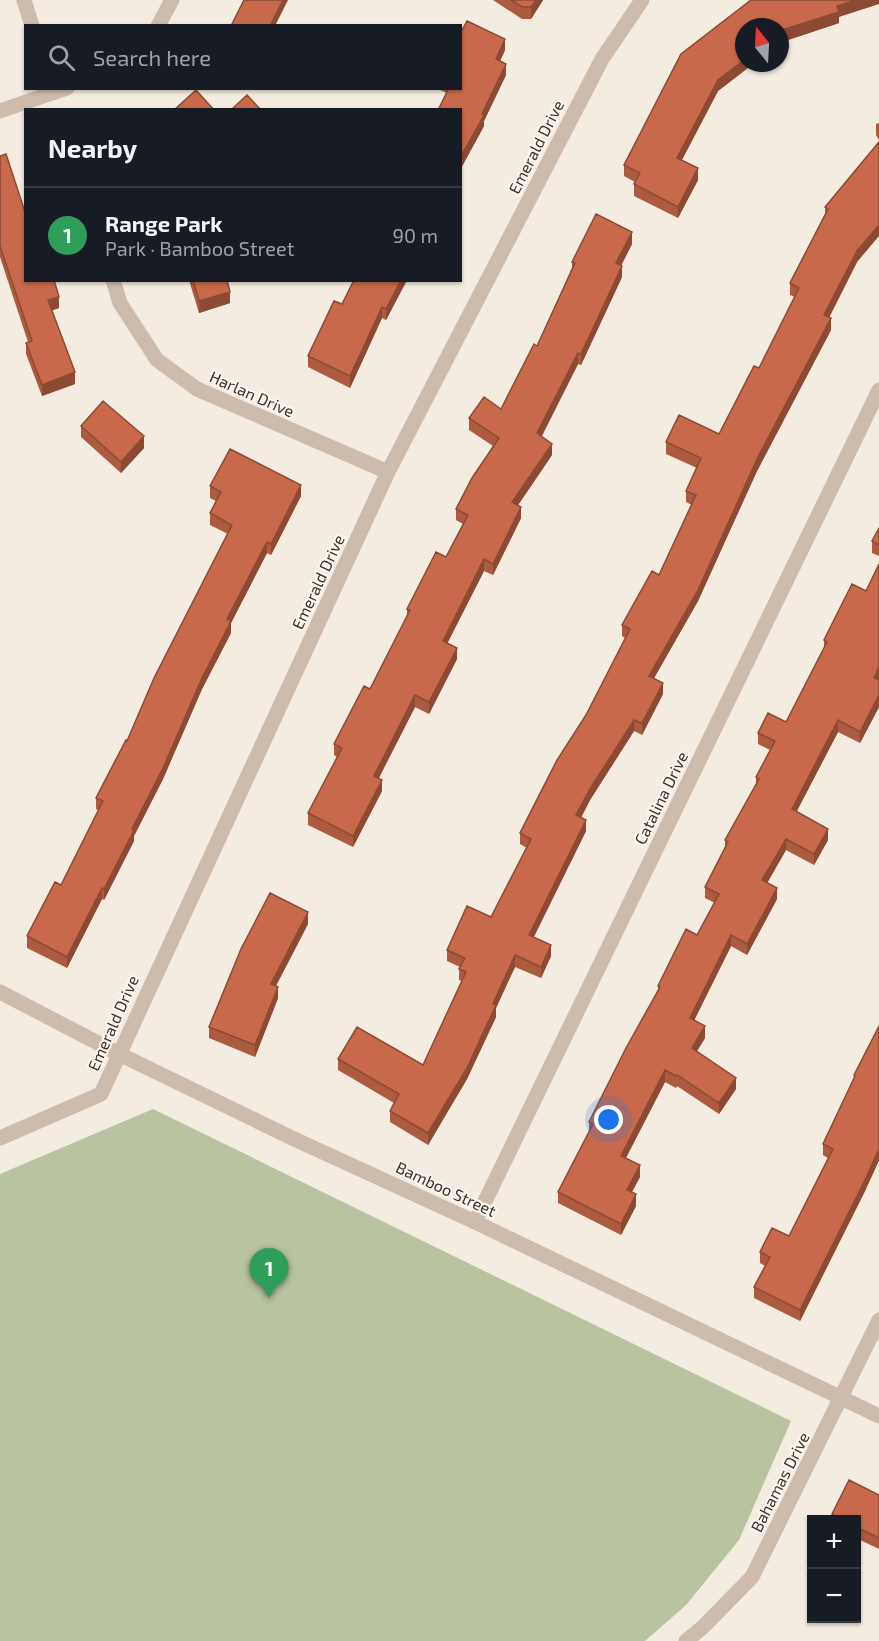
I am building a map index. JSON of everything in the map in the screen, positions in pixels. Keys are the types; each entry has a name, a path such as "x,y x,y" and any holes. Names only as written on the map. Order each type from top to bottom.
{"street":[{"path":"24,0 31,24"},
{"path":"159,24 172,0"},
{"name":"Emerald Drive","path":"0,1138 101,1094 388,472 602,59 642,0"},
{"path":"0,111 57,90 58,108"},
{"name":"Harlan Drive","path":"114,282 120,303 157,360 197,389 388,472"},
{"name":"Catalina Drive","path":"475,1222 879,390"},
{"name":"Bamboo Street","path":"0,992 119,1054 292,1138 475,1222 879,1416"},
{"name":"Bahamas Drive","path":"686,1641 752,1577 879,1320"}],"green space":[{"path":"153,1109 791,1421 739,1540 686,1605 645,1641 0,1641 0,1174"}],"building":[{"path":"244,0 283,0 271,24 232,24"},
{"path":"511,0 536,0 531,7 522,7"},
{"path":"751,0 856,0 837,6 839,12 789,28 789,18 735,18 735,67 718,80 677,158 698,168 678,207 634,184 640,173 624,165 681,54"},
{"path":"467,21 505,39 496,59 506,64 482,114 484,115 462,154 462,108 439,108 448,90 462,90 462,30"},
{"path":"196,90 212,108 176,108"},
{"path":"247,95 259,108 233,108"},
{"path":"879,142 879,225 857,251 824,315 831,318 757,459 698,590 649,676 663,683 642,723 634,720 576,815 586,820 529,935 551,945 541,967 515,955 493,1004 496,1005 467,1068 428,1133 390,1111 399,1094 338,1059 357,1027 423,1065 466,972 459,969 465,958 447,950 467,906 491,917 531,839 520,833 557,760 586,715 630,629 622,625 652,571 659,575 696,495 686,491 701,458 666,442 679,415 719,434 754,366 759,368 799,288 790,283 828,209 825,207"},
{"path":"6,154 24,209 24,282 55,282 59,297 48,300 75,372 42,385 26,343 32,341 0,246 0,156"},
{"path":"596,214 632,232 616,263 622,266 581,354 578,353 537,433 552,444 512,502 521,507 493,564 484,559 443,641 457,648 429,702 415,695 374,776 382,780 353,836 308,813 342,748 334,744 364,686 370,689 436,552 446,557 468,515 456,509 472,478 499,438 469,418 484,397 501,409 534,344 537,346 575,263 572,262"},
{"path":"194,282 228,282 230,292 199,301"},
{"path":"353,282 400,282 386,309 382,307 350,376 308,356 334,301 342,304"},
{"path":"103,401 144,436 121,462 81,426"},
{"path":"230,449 301,485 271,544 267,542 227,619 231,621 202,678 163,768 132,829 134,830 67,957 27,936 55,882 61,885 103,801 96,798 127,741 154,678 232,525 210,513 221,492 210,486"},
{"path":"879,528 879,545 872,541"},
{"path":"879,564 879,667 874,678 879,680 879,695 860,732 838,720 792,809 828,829 814,854 786,839 762,880 777,888 747,944 731,935 690,1018 705,1026 692,1048 736,1078 719,1103 677,1075 665,1070 621,1156 640,1165 627,1190 636,1194 621,1224 558,1192 593,1124 589,1122 660,987 658,986 686,929 697,935 719,894 705,887 728,842 725,840 759,779 756,777 775,741 758,733 768,713 786,722 827,642 824,640 852,584 866,591"},
{"path":"270,893 308,912 271,984 278,987 255,1045 209,1027 241,949"},
{"path":"879,1026 879,1149 800,1310 754,1287 770,1257 760,1252 772,1228 789,1236 833,1149 823,1144"},
{"path":"849,1480 879,1495 879,1538 861,1529 861,1515 832,1514"}],"place":[{"name":"Range Park","path":"269,1298"}]}
